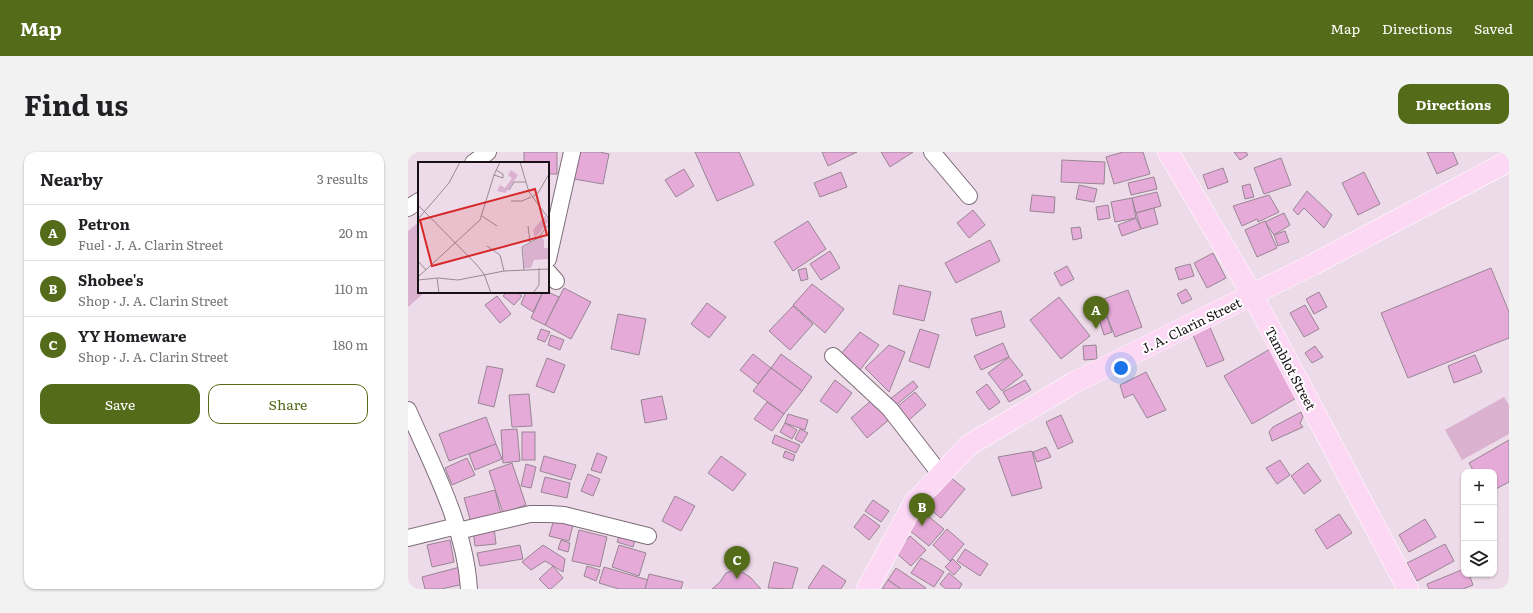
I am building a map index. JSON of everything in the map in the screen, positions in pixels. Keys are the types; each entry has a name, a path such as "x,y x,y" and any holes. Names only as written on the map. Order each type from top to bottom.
{"main road":[{"name":"Tamblot Street","path":"1168,152 1252,294 1408,589"},
{"name":"J. A. Clarin Street","path":"867,589 914,503 969,445 1075,382 1314,264 1509,160"}],"street":[{"path":"474,162 488,152"},
{"path":"549,255 572,152"},
{"path":"932,152 969,196"},
{"path":"408,208 418,202"},
{"path":"834,356 890,409 941,475"},
{"path":"408,410 448,501 458,528 468,576 469,589"},
{"path":"408,538 458,528 502,522 530,514 564,515 648,536"}],"shaded area":[{"path":"418,223 418,293 424,293 408,307 408,231"},
{"path":"1504,397 1509,405 1509,434 1462,460 1445,430"}],"building":[{"path":"524,152 557,152 557,174 549,174 549,162 524,162"},
{"path":"573,152 600,152 609,154 603,184 568,178"},
{"path":"695,152 739,152 754,185 717,201"},
{"path":"822,152 857,152 828,166"},
{"path":"881,152 913,152 890,167"},
{"path":"1123,152 1143,152 1150,174 1114,184 1106,157"},
{"path":"1234,152 1246,152 1248,155 1240,160"},
{"path":"1427,152 1453,152 1458,164 1437,174"},
{"path":"1281,158 1291,185 1264,194 1254,168"},
{"path":"1062,160 1105,162 1104,184 1061,182"},
{"path":"1223,168 1228,182 1208,189 1203,175"},
{"path":"684,169 694,186 676,197 665,180"},
{"path":"841,172 847,187 820,197 814,183"},
{"path":"1364,172 1380,204 1358,215 1342,183"},
{"path":"1154,177 1157,189 1131,195 1128,183"},
{"path":"1250,184 1254,197 1245,199 1242,186"},
{"path":"1079,185 1097,189 1094,202 1076,199"},
{"path":"1307,191 1332,215 1324,228 1304,208 1298,215 1293,210"},
{"path":"1157,192 1161,206 1136,213 1132,198"},
{"path":"1032,195 1055,197 1054,213 1030,211"},
{"path":"1269,195 1279,212 1258,222 1257,219 1242,226 1233,206"},
{"path":"1132,198 1136,218 1115,222 1111,202"},
{"path":"1108,205 1110,218 1098,220 1096,207"},
{"path":"1154,208 1158,224 1141,229 1136,213"},
{"path":"973,210 985,225 969,238 957,223"},
{"path":"1284,213 1290,225 1274,235 1265,222"},
{"path":"1136,218 1141,229 1122,236 1118,225"},
{"path":"808,221 826,249 793,271 774,242"},
{"path":"1265,221 1277,248 1257,257 1245,230"},
{"path":"1080,227 1082,238 1073,240 1071,228"},
{"path":"1285,231 1289,242 1278,246 1274,235"},
{"path":"990,240 1000,261 956,283 945,263"},
{"path":"830,251 840,268 821,280 810,264"},
{"path":"1213,253 1226,278 1207,288 1194,263"},
{"path":"1190,264 1194,276 1179,280 1175,268"},
{"path":"1067,266 1074,279 1061,286 1054,273"},
{"path":"806,268 808,279 801,281 798,270"},
{"path":"1491,268 1509,312 1509,338 1408,378 1381,313"},
{"path":"812,284 844,309 825,333 793,305"},
{"path":"899,285 931,292 924,321 893,314"},
{"path":"564,288 591,302 571,339 545,325"},
{"path":"1186,289 1192,299 1182,304 1177,294"},
{"path":"1128,290 1142,327 1115,337 1101,300"},
{"path":"549,292 559,297 545,325 531,318 543,293"},
{"path":"1319,292 1327,307 1314,314 1306,299"},
{"path":"506,293 518,293 522,296 514,305 503,296"},
{"path":"526,293 542,293 533,312 521,304"},
{"path":"497,296 511,314 500,323 485,305"},
{"path":"1059,297 1090,336 1061,359 1030,320"},
{"path":"707,303 726,317 709,338 691,324"},
{"path":"1305,305 1319,329 1304,337 1290,313"},
{"path":"793,306 813,324 790,350 769,331"},
{"path":"1001,311 1005,327 976,336 971,319"},
{"path":"618,314 646,319 639,355 611,349"},
{"path":"1107,317 1112,332 1104,335 1099,319"},
{"path":"1209,325 1224,360 1207,367 1192,333"},
{"path":"541,329 550,332 545,342 537,339"},
{"path":"920,329 939,335 929,368 909,361"},
{"path":"860,332 879,345 860,370 840,355"},
{"path":"551,335 564,340 560,350 548,345"},
{"path":"1003,343 1009,357 981,370 974,356"},
{"path":"889,345 905,352 889,392 865,368"},
{"path":"1096,345 1097,359 1084,360 1083,346"},
{"path":"1315,346 1323,357 1312,363 1305,353"},
{"path":"1270,349 1298,397 1252,424 1224,376"},
{"path":"753,354 771,368 758,384 740,370"},
{"path":"781,354 812,377 802,391 771,368"},
{"path":"1475,355 1482,372 1454,383 1448,366"},
{"path":"1009,357 1023,375 1002,391 988,373"},
{"path":"547,358 565,365 554,393 536,386"},
{"path":"487,366 503,369 494,407 478,403"},
{"path":"771,368 802,391 784,414 753,391"},
{"path":"1146,372 1166,410 1147,418 1133,394 1124,398 1120,385"},
{"path":"835,380 852,393 837,413 820,401"},
{"path":"1025,380 1031,390 1009,402 1003,392"},
{"path":"913,381 918,387 895,406 889,400"},
{"path":"987,384 1000,402 989,410 976,392"},
{"path":"915,392 926,405 909,420 897,407"},
{"path":"529,394 532,426 512,427 509,395"},
{"path":"662,396 667,419 645,423 641,400"},
{"path":"873,399 890,419 867,438 851,418"},
{"path":"767,402 784,414 772,431 754,419"},
{"path":"1301,412 1303,417 1300,423 1303,427 1272,441 1269,432 1273,427"},
{"path":"788,414 808,420 805,430 785,423"},
{"path":"1061,415 1073,442 1058,449 1046,422"},
{"path":"486,417 496,444 449,461 439,434"},
{"path":"785,423 797,430 792,439 780,432"},
{"path":"517,429 520,461 503,463 501,430"},
{"path":"800,429 808,433 802,443 795,439"},
{"path":"522,432 535,432 535,460 522,460"},
{"path":"775,435 800,445 796,453 772,443"},
{"path":"1509,440 1509,482 1497,488 1497,469 1472,469 1469,463"},
{"path":"496,444 502,459 475,470 469,454"},
{"path":"1046,447 1051,457 1037,462 1033,452"},
{"path":"785,451 795,455 793,461 783,457"},
{"path":"1032,451 1042,488 1012,496 998,457"},
{"path":"597,453 607,457 601,473 591,470"},
{"path":"544,456 576,465 571,480 540,471"},
{"path":"721,456 746,474 733,491 708,473"},
{"path":"467,458 475,475 452,485 445,468"},
{"path":"1280,460 1290,475 1277,484 1266,468"},
{"path":"512,463 526,505 503,513 489,471"},
{"path":"1308,463 1321,481 1304,494 1291,476"},
{"path":"526,464 536,467 531,488 521,486"},
{"path":"588,474 600,479 593,496 581,491"},
{"path":"545,477 570,483 567,498 541,492"},
{"path":"950,477 965,489 941,518 927,507"},
{"path":"495,490 502,518 472,526 464,498"},
{"path":"675,496 695,506 681,531 662,521"},
{"path":"873,500 889,511 881,522 865,511"},
{"path":"923,512 944,529 929,546 909,530"},
{"path":"864,514 880,526 869,540 854,527"},
{"path":"1339,514 1352,533 1327,549 1315,530"},
{"path":"555,516 574,521 569,541 549,536"},
{"path":"1425,519 1436,537 1409,552 1399,535"},
{"path":"494,527 496,544 475,546 473,529"},
{"path":"947,529 964,544 950,561 933,545"},
{"path":"579,530 607,537 600,567 572,561"},
{"path":"621,531 636,537 633,547 617,542"},
{"path":"910,536 926,550 911,566 895,552"},
{"path":"450,540 454,562 432,567 427,545"},
{"path":"561,540 570,543 568,552 558,549"},
{"path":"1445,544 1454,561 1417,581 1407,563"},
{"path":"520,545 523,559 480,566 477,553"},
{"path":"543,545 565,559 563,572 545,561 531,570 522,562"},
{"path":"619,545 646,553 639,576 612,567"},
{"path":"965,549 988,564 980,576 957,561"},
{"path":"921,558 944,572 934,587 911,573"},
{"path":"953,559 961,567 954,575 945,567"},
{"path":"774,562 798,568 792,589 768,588"},
{"path":"823,565 846,581 841,589 808,588"},
{"path":"553,566 563,578 551,589 549,589 539,579"},
{"path":"587,566 600,570 596,581 584,576"},
{"path":"460,567 464,584 441,589 425,589 422,577"},
{"path":"604,567 648,580 645,589 619,589 599,583"},
{"path":"896,568 926,588 901,589 888,580"},
{"path":"737,569 750,577 761,589 712,589 720,582 726,573"},
{"path":"1461,570 1461,577 1470,577 1473,585 1463,589 1429,589 1427,584"},
{"path":"949,573 962,584 959,589 946,589 940,584"},
{"path":"649,574 683,582 681,589 645,589"},
{"path":"888,580 901,589 882,589"}],"place":[{"name":"Petron","path":"1096,329"},
{"name":"Shobee's","path":"922,526"},
{"name":"YY Homeware","path":"737,579"}]}
